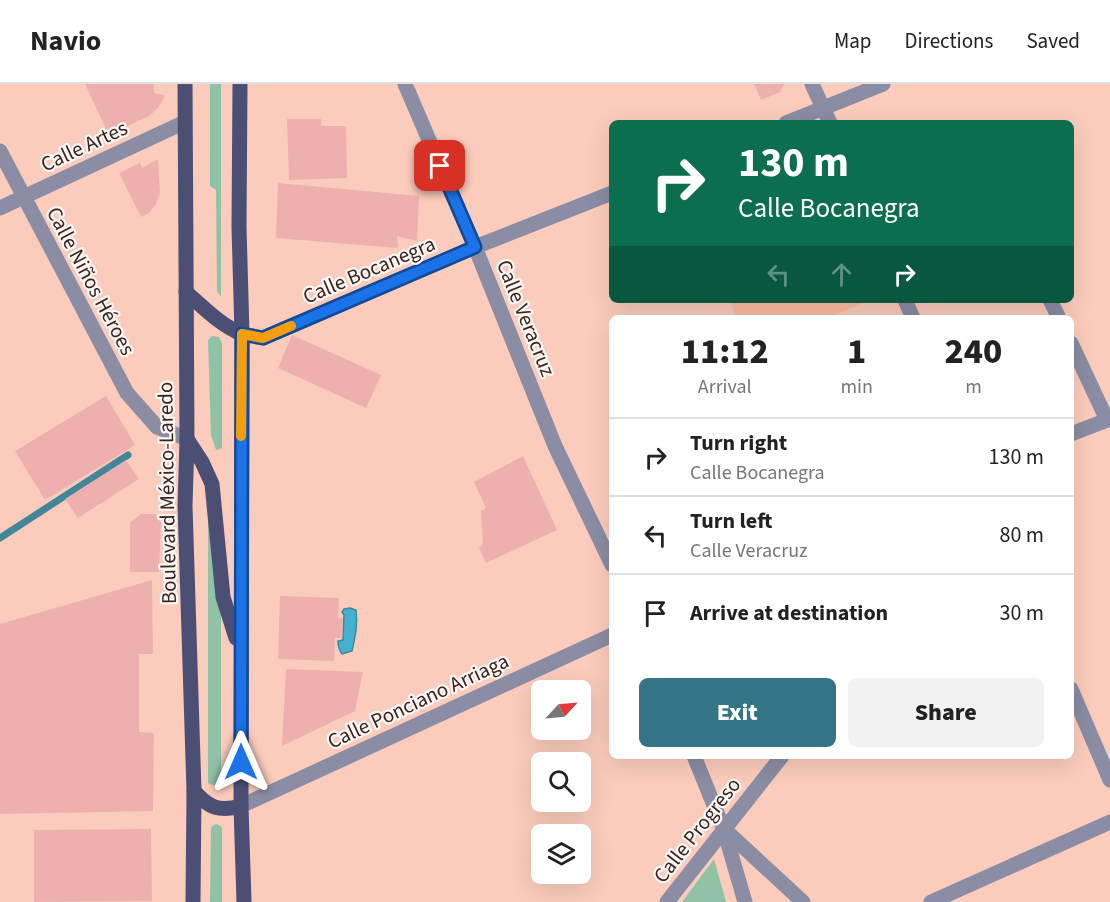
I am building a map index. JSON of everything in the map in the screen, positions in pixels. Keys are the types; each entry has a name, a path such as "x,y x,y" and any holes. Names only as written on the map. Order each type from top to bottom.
{"main road":[{"name":"Boulevard México-Laredo","path":"185,84 187,439 185,506 194,791 193,902"},
{"path":"240,84 241,806 244,902"},
{"path":"186,292 220,321 242,334"},
{"path":"187,439 202,462 212,484 223,597 241,652"},
{"path":"194,791 205,802 218,808 230,809 241,806"}],"street":[{"name":"Calle Veracruz","path":"405,84 475,247 555,446 609,560"},
{"path":"812,84 829,120"},
{"path":"793,120 883,84"},
{"name":"Calle Artes","path":"0,208 185,122"},
{"name":"Calle Niños Héroes","path":"0,151 127,393 157,427 187,439"},
{"name":"Calle Bocanegra","path":"242,334 263,338 475,247 609,194"},
{"path":"1074,349 1109,420 1074,433"},
{"name":"Calle Ponciano Arriaga","path":"241,806 609,636"},
{"path":"1074,696 1110,780"},
{"path":"695,759 724,829 745,902"},
{"name":"Calle Progreso","path":"667,902 780,759"},
{"path":"931,902 1110,822"},
{"path":"724,829 803,902"}],"shaded area":[{"path":"730,303 862,303 835,315 736,315"}],"green space":[{"path":"210,84 221,84 221,297 217,291 216,190 210,186"},
{"path":"212,336 219,337 222,343 222,448 216,450 211,435 208,340"},
{"path":"208,478 221,608 221,783 216,786 208,783"},
{"path":"216,824 222,828 222,902 210,902 211,827"},
{"path":"714,859 726,902 682,902"}],"water":[{"path":"350,608 356,610 355,636 352,651 342,654 338,641 343,640 344,615 342,612"}],"building":[{"path":"85,84 154,84 154,93 165,95 158,108 149,116 109,135"},
{"path":"754,84 784,84 780,92 761,100"},
{"path":"287,119 321,119 321,126 346,126 347,178 289,180"},
{"path":"158,159 160,193 149,213 141,217 119,173 140,163 142,168"},
{"path":"278,183 419,196 417,241 397,236 398,248 276,238"},
{"path":"292,335 381,375 366,408 278,368"},
{"path":"106,396 135,445 45,500 15,451"},
{"path":"523,456 557,530 486,563 479,548 483,544 481,511 486,508 474,482"},
{"path":"126,460 139,479 78,518 65,499"},
{"path":"141,514 155,514 161,522 159,572 130,572 130,523"},
{"path":"152,580 153,654 139,654 139,732 154,733 153,811 0,814 0,624"},
{"path":"280,596 339,598 338,618 343,618 342,638 335,638 334,661 278,659"},
{"path":"286,669 363,672 355,711 282,746"},
{"path":"151,829 152,901 34,902 34,830"}],"waterway":[{"path":"0,538 128,455"}],"slow traffic":[{"path":"241,436 242,334 263,338 291,326"}],"route":[{"path":"241,762 242,334 263,338 475,247 440,166"}]}
